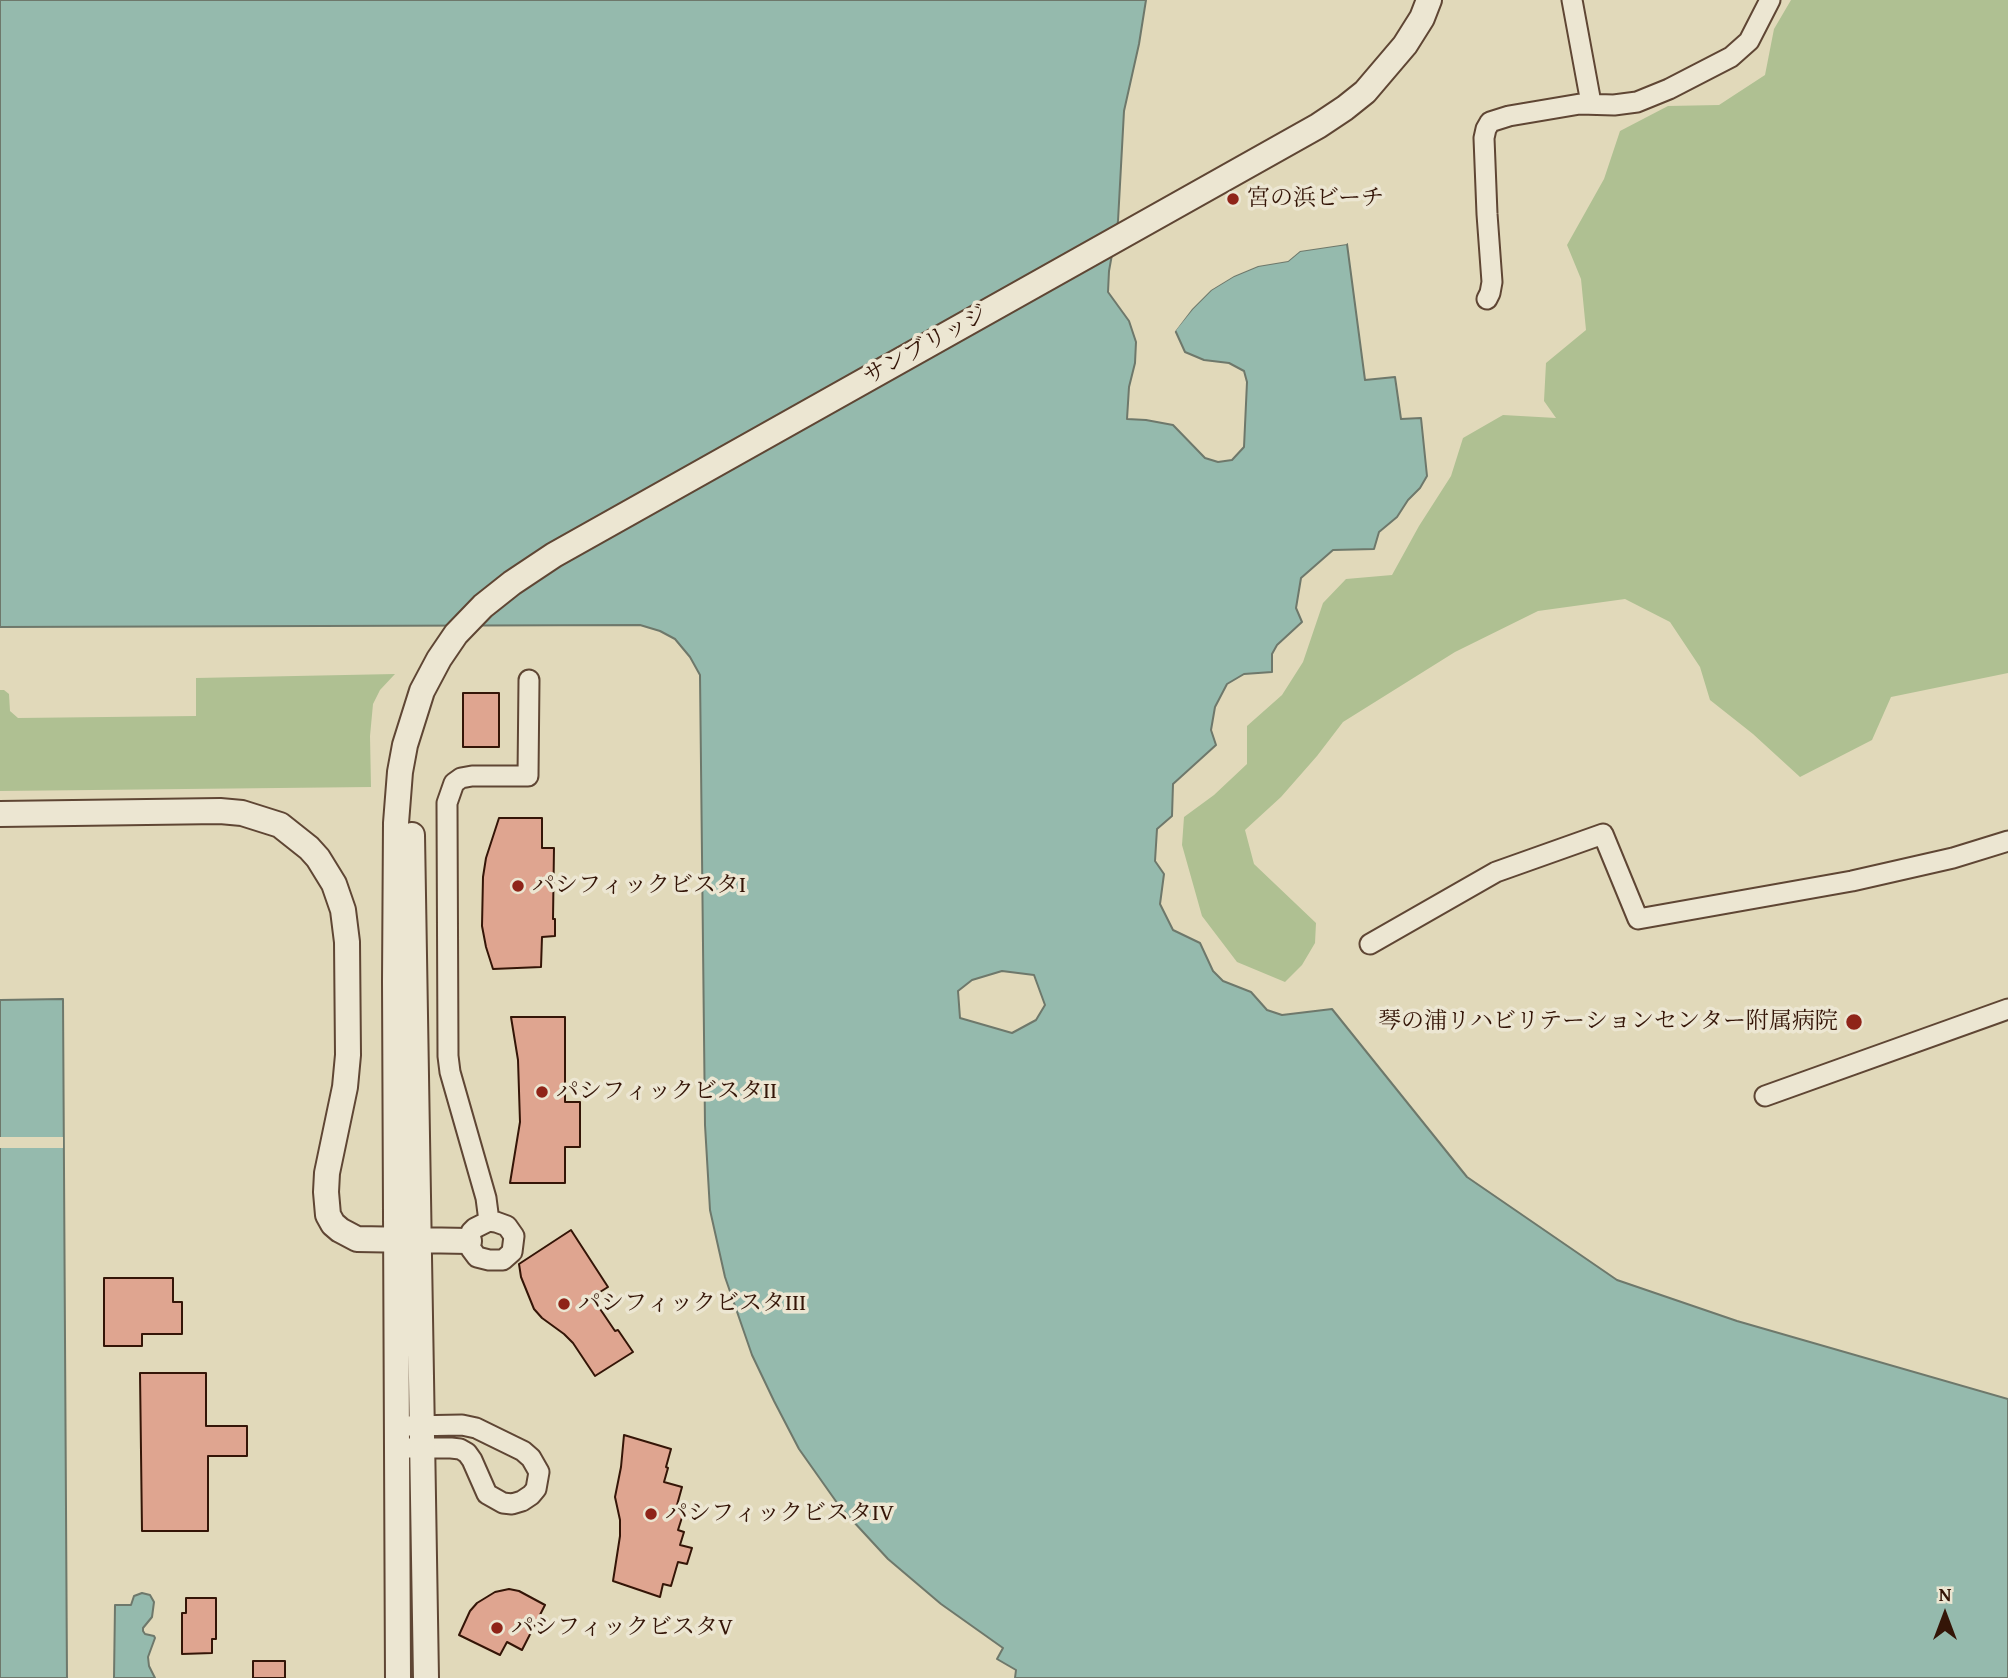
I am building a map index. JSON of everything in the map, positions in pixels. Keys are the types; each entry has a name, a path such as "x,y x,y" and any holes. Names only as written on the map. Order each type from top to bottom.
{"street":[{"name":"サンブリッジ","path":"410,1437 408,1240 411,757 422,691 456,634 483,606 554,555 1306,133 1345,108 1365,92 1405,46 1422,19 1429,0"},
{"path":"1572,0 1591,103"},
{"path":"1487,299 1492,282 1484,138 1490,122 1497,118 1591,103 1614,105 1637,102 1669,89 1731,57 1749,41 1770,0"},
{"path":"489,1221 486,1198 450,1072 448,1056 447,803 454,783 461,778 528,776 529,680"},
{"path":"0,814 220,811 242,813 279,825 296,836 318,858 334,884 343,910 346,942 348,1055 345,1087 327,1172 328,1214 333,1224 357,1240 469,1241"},
{"path":"1370,944 1496,872 1604,834 1638,919 1852,881 1953,858 2008,841"},
{"path":"1765,1096 2008,1009"},
{"path":"489,1221 502,1223 514,1236 514,1247 508,1256 497,1261 483,1259 473,1252 469,1241 475,1228 489,1221"},
{"path":"468,1426 476,1428 523,1451 531,1458 539,1472 536,1489 522,1501 503,1503 487,1494 467,1453 410,1437 468,1426"},
{"path":"398,1678 410,1437"},
{"path":"410,1437 426,1678"}],"green space":[{"path":"1791,0 2008,0 2008,673 1891,697 1872,740 1800,777 1753,734 1710,700 1700,667 1670,622 1625,599 1538,611 1455,652 1343,722 1281,797 1245,830 1254,864 1316,923 1315,943 1302,965 1285,982 1237,962 1202,916 1182,845 1184,817 1214,795 1247,764 1247,726 1282,695 1303,662 1323,603 1346,579 1392,575 1451,476 1463,438 1503,415 1556,418 1544,401 1546,363 1586,330 1581,279 1567,245 1604,179 1620,131 1668,106 1719,105 1765,75 1774,29"},
{"path":"395,674 380,690 373,704 370,736 371,787 0,791 0,690 9,694 10,711 18,718 196,716 196,678"}],"water":[{"path":"0,0 1146,0 1124,111 1118,221 1108,292 1129,321 1136,342 1127,419 1173,425 1205,458 1218,462 1232,460 1244,447 1247,382 1244,371 1229,363 1204,360 1185,352 1175,330 1211,290 1234,276 1258,266 1288,261 1300,251 1347,244 1365,380 1395,377 1401,419 1421,418 1427,476 1397,517 1379,532 1374,549 1333,550 1301,578 1296,608 1302,622 1277,645 1272,654 1272,672 1244,674 1227,684 1215,707 1211,730 1216,745 1173,784 1172,816 1157,829 1155,861 1164,874 1160,904 1173,930 1200,943 1213,971 1223,981 1251,992 1267,1010 1282,1015 1332,1009 1467,1177 1617,1280 1737,1321 2008,1399 2008,1678 1015,1678 1016,1670 997,1659 1003,1648 941,1604 888,1559 840,1507 799,1449 774,1401 752,1355 725,1277 710,1210 705,1125 700,675 675,639 640,625 0,627","holes":["1002,971 1034,975 1045,1005 1036,1020 1012,1033 960,1018 958,991 972,980"]},
{"path":"63,999 67,1678 0,1678 0,1000"},
{"path":"142,1593 150,1595 154,1602 152,1617 143,1631 155,1638 148,1657 155,1678 114,1678 115,1605 131,1605 134,1596"}],"pier":[{"path":"1346,241 1347,244 1300,251 1288,261 1258,266 1234,276 1211,290 1173,334 1172,328 1209,287 1232,273 1257,262 1287,257 1300,247"},
{"path":"0,1137 63,1137 63,1148 0,1148"}],"building":[{"path":"463,693 499,693 499,747 463,747"},
{"name":"パシフィックビスタⅠ","path":"499,818 542,818 542,848 554,848 555,936 542,937 541,967 493,969 486,947 482,926 483,877"},
{"name":"パシフィックビスタⅡ","path":"511,1017 565,1017 565,1102 580,1102 580,1147 565,1147 565,1183 510,1183 520,1122 518,1060"},
{"name":"パシフィックビスタⅢ","path":"571,1230 608,1287 592,1297 633,1352 595,1376 573,1343 534,1309 521,1277 519,1264"},
{"path":"104,1278 173,1278 173,1302 182,1302 182,1334 142,1334 142,1346 104,1346"},
{"path":"140,1373 206,1373 206,1426 247,1426 247,1456 208,1456 208,1531 142,1531"},
{"name":"パシフィックビスタⅣ","path":"624,1435 671,1449 664,1482 682,1487 677,1505 685,1508 678,1530 684,1532 680,1545 692,1548 687,1564 678,1562 671,1586 663,1584 660,1597 613,1581 620,1536 615,1497"},
{"name":"パシフィックビスタⅤ","path":"509,1589 519,1591 545,1605 522,1650 507,1642 500,1655 459,1635 470,1611 477,1603 495,1592"},
{"path":"186,1598 216,1598 216,1639 212,1639 212,1653 182,1654 182,1613 186,1613"},
{"path":"253,1661 285,1661 285,1678 253,1678"}],"place":[{"name":"宮の浜ビーチ","path":"1233,199"},
{"name":"パシフィックビスタⅠ","path":"518,886"},
{"name":"琴の浦リハビリテーションセンター附属病院","path":"1854,1022"},
{"name":"パシフィックビスタⅡ","path":"542,1092"},
{"name":"パシフィックビスタⅢ","path":"564,1304"},
{"name":"パシフィックビスタⅣ","path":"651,1514"},
{"name":"パシフィックビスタⅤ","path":"497,1628"}]}
